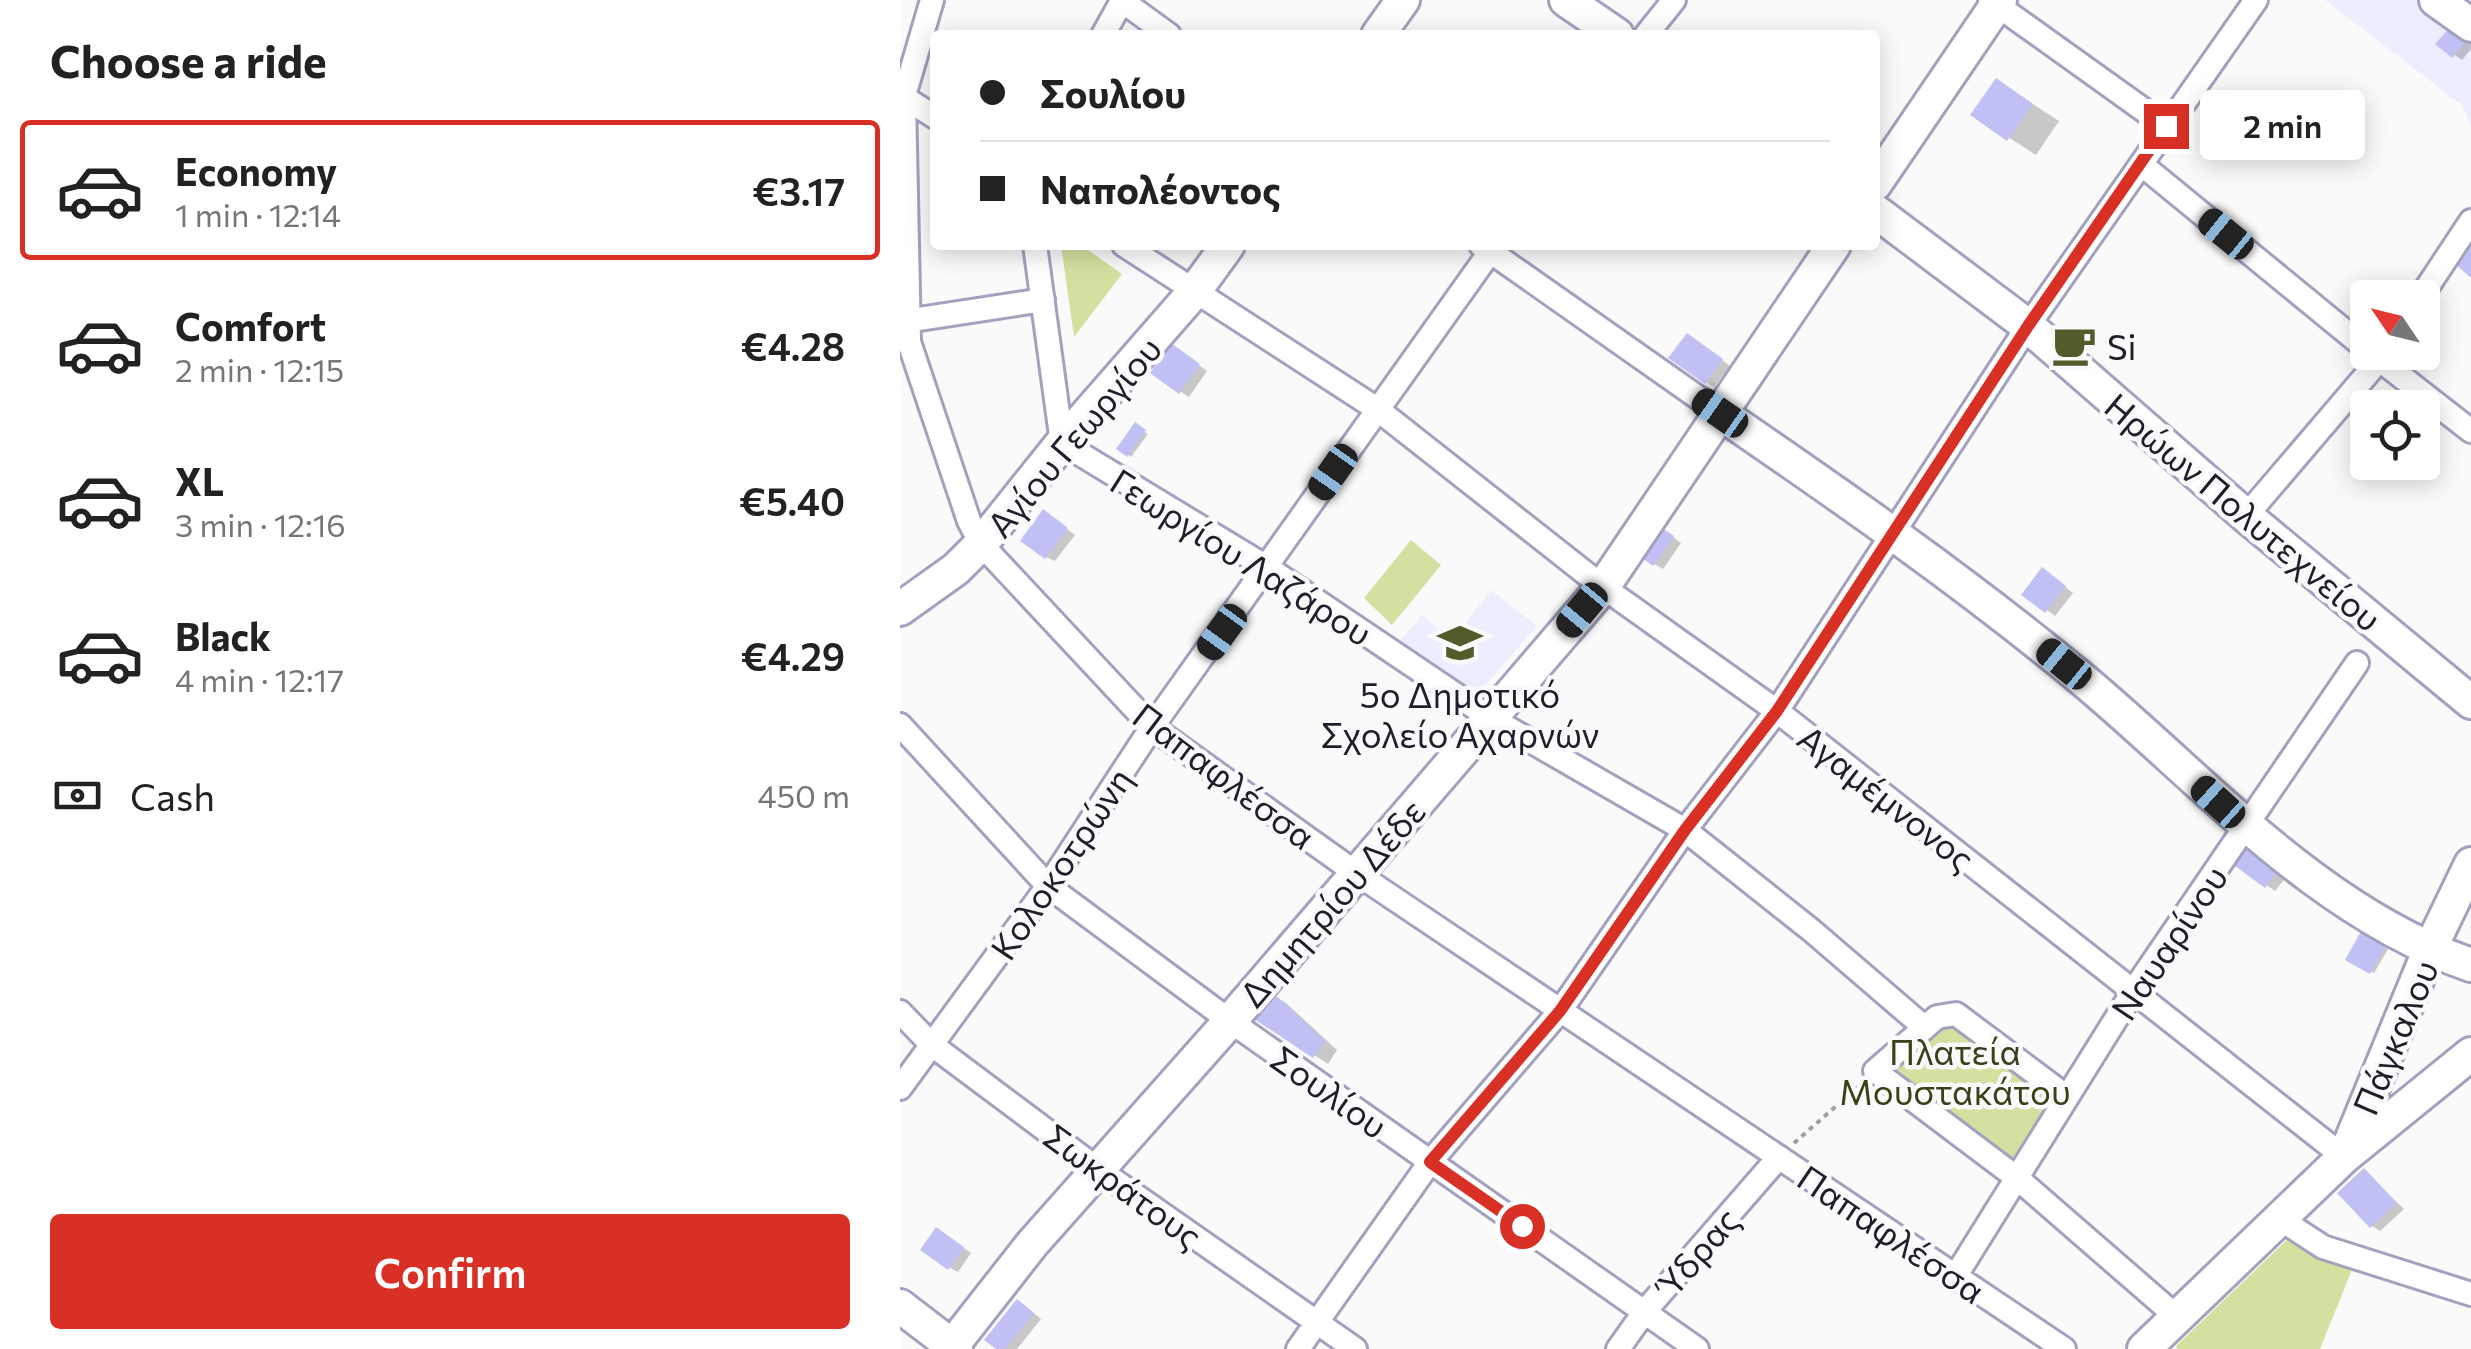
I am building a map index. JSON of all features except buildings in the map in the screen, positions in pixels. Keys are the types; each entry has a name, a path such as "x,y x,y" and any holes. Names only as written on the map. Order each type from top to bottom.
{"street":[{"name":"Παπαφλέσσα","path":"932,0 902,96 904,321 969,521 982,544 1152,728 1356,874 2064,1349"},
{"path":"1106,30 1121,0 1163,30"},
{"path":"1382,30 1403,0"},
{"path":"1566,0 1609,30"},
{"path":"1650,30 1674,0"},
{"path":"1298,1349 1430,1162 1560,1011 1685,830 1777,711 2028,326 2256,0"},
{"path":"2436,0 2466,15"},
{"path":"1880,176 1996,2 2166,126"},
{"path":"902,96 930,114"},
{"path":"2141,164 2350,333"},
{"name":"Ηρώων Πολυτεχνείου","path":"1880,215 2028,326 2246,516 2471,702"},
{"path":"2432,280 2471,221"},
{"path":"1036,250 1062,443"},
{"name":"Αγαμέμνονος","path":"1131,250 1377,409 1603,587 1777,711 2344,1157"},
{"name":"Αγίου Γεωργίου","path":"900,609 956,569 982,544 1062,443 1194,292 1224,250"},
{"name":"Κολοκοτρώνη","path":"900,1088 1048,886 1152,728 1268,568 1487,250"},
{"path":"1493,250 1894,532 2086,683 2245,826 2316,879 2429,951 2471,966"},
{"name":"Δημητρίου Δέδε","path":"952,1348 1032,1244 1230,1021 1603,587 1831,250"},
{"path":"904,321 1044,300"},
{"path":"2246,516 2363,370"},
{"path":"2396,370 2471,431"},
{"name":"Γεωργίου Λαζάρου","path":"1062,443 1268,568 1489,717 1685,830 1924,1027"},
{"name":"Ναυαρίνου","path":"1955,1277 2134,990 2357,664"},
{"name":"Σουλίου","path":"900,725 1048,886 1230,1021 1697,1349"},
{"name":"Πάγκαλου","path":"2344,1157 2429,951 2471,864"},
{"name":"Σωκράτους","path":"900,1012 932,1045 1099,1170 1355,1349"},
{"path":"2068,1097 1956,1014 1938,1017 1875,1071 2017,1178 2176,1318"},
{"path":"2144,1349 2344,1157 2471,1054"},
{"name":"Ύδρας","path":"1618,1349 1645,1311 1780,1156"},
{"path":"2280,1219 2322,1247 2471,1294"},
{"path":"900,1306 952,1348"}],"path":[{"path":"1780,1156 1875,1071"}],"shaded area":[{"path":"2325,0 2471,0 2471,128 2463,106"},
{"name":"5ο Δημοτικό Σχολείο Αχαρνών","path":"1491,590 1537,626 1478,694 1461,682 1457,687 1397,644 1422,615 1451,641"}],"green space":[{"path":"1062,250 1088,250 1122,274 1074,337"},
{"path":"1411,540 1441,565 1392,625 1364,598"},
{"name":"Πλατεία Μουστακάτου","path":"1961,1021 2057,1100 2008,1164 1888,1071 1939,1026"},
{"path":"2290,1237 2316,1258 2353,1267 2320,1349 2177,1349 2176,1346"}],"place":[{"name":"Si","path":"2074,345"},
{"name":"5ο Δημοτικό Σχολείο Αχαρνών","path":"1460,643"}],"route":[{"path":"1522,1226 1430,1162 1560,1011 1685,830 1777,711 2028,326 2166,126"}]}
